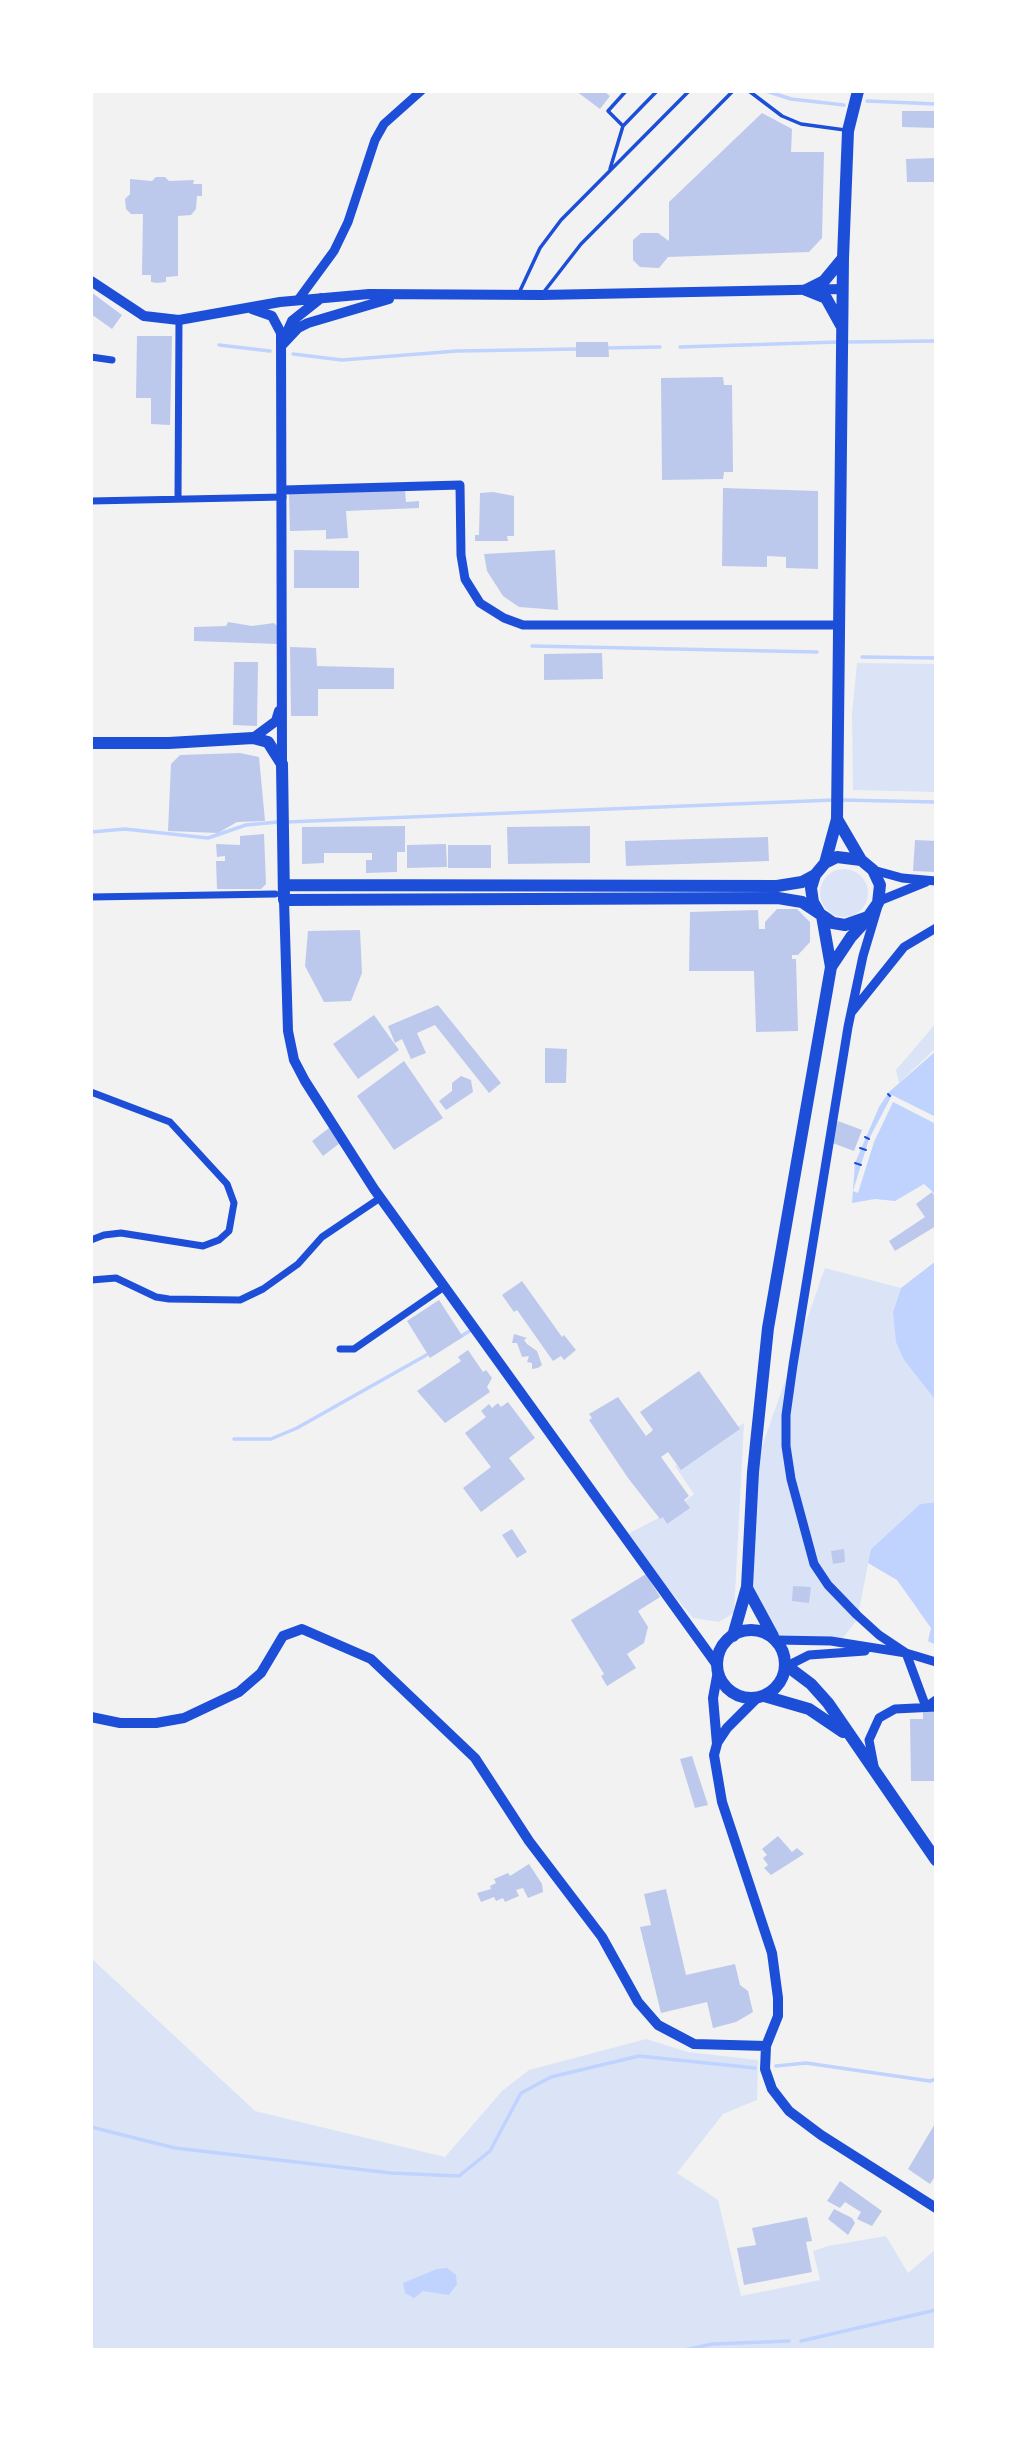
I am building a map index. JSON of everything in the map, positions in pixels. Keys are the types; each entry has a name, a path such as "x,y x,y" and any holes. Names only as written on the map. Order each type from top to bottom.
{"main road":[{"path":"825,863 837,814 843,258 849,131 858,91"},
{"path":"806,289 824,281 843,258"},
{"path":"91,281 144,316 179,320 298,300 406,294 542,295 843,289"},
{"path":"806,289 826,299 842,328"},
{"path":"282,345 298,328 308,323 406,294"},
{"path":"282,345 292,321 321,298"},
{"path":"250,308 272,316 278,324 282,345 284,493 281,893 288,1031 294,1060 317,1101 380,1198 717,1668 728,1689 746,1698 760,1697 809,1709 855,1741"},
{"path":"253,738 276,721 281,705"},
{"path":"91,743 169,743 253,738 268,742 282,764"},
{"path":"831,967 879,902 880,884 873,870 861,860 837,814"},
{"path":"281,893 776,886 802,882 837,857 861,860"},
{"path":"717,1744 713,1698 717,1668 721,1648 733,1636 747,1587 753,1472 768,1328 831,967 821,915 813,902 811,888 814,875"},
{"path":"281,893 778,898 802,902 821,915 845,925 868,917"},
{"path":"747,1587 787,1666 811,1684 855,1741 936,1860"},
{"path":"91,1717 120,1723 184,1718 239,1692 261,1673 283,1636 302,1629 371,1659 474,1758 529,1841 602,1937 634,1995 658,2025 694,2044 766,2046"},
{"path":"733,1636 755,1630 776,1640"},
{"path":"787,1666 779,1684 760,1697 727,1728 714,1755 722,1802 772,1953 778,2016 766,2046 765,2069 772,2089 789,2111 936,2208"}],"street":[{"path":"298,300 334,251 348,222 375,140 394,114 421,91"},
{"path":"178,498 179,320"},
{"path":"91,358 111,360"},
{"path":"91,501 460,485 461,555 465,579 480,603 513,622 548,626 838,625"},
{"path":"873,870 902,878 933,880"},
{"path":"931,1707 906,1653 879,1635 857,1615 828,1585 814,1564 791,1479 786,1446 786,1415 850,1014 879,902 933,880"},
{"path":"91,897 281,893"},
{"path":"850,1014 904,947 936,928"},
{"path":"91,1092 170,1122 227,1184 234,1203 229,1231 219,1240 203,1246 121,1233 104,1234 91,1240"},
{"path":"91,1280 116,1278 156,1297 169,1299 240,1300 289,1270 323,1237 380,1198"},
{"path":"341,1349 354,1349 444,1287"},
{"path":"776,1640 831,1641 906,1653 936,1662"},
{"path":"787,1666 809,1655 877,1650"},
{"path":"931,1707 936,1700"},
{"path":"874,1767 869,1740 879,1718 895,1709 931,1707"}],"lane":[{"path":"623,125 608,111 626,91"},
{"path":"609,171 623,125 657,91"},
{"path":"519,293 547,238 689,91"},
{"path":"542,295 581,244 733,91"},
{"path":"749,91 782,116 801,124 849,131"}],"path":[{"path":"865,1137 869,1139"},
{"path":"860,1148 866,1150"},
{"path":"855,1163 861,1165"}],"shaded area":[{"path":"857,663 936,664 936,792 853,790 852,713"},
{"path":"844,869 861,876 868,893 861,910 844,917 827,910 820,893 827,876"},
{"path":"936,1023 936,1048 899,1083 896,1070"},
{"path":"825,1268 901,1288 893,1312 904,1360 936,1401 936,1502 920,1504 871,1549 857,1620 842,1639 776,1640 747,1587 753,1472"},
{"path":"744,1423 734,1613 719,1622 693,1618 624,1536 674,1510 694,1494 675,1466"},
{"path":"91,1958 255,2111 445,2157 502,2091 529,2070 646,2039 688,2052 758,2060 757,2100 723,2114 677,2173 718,2200 741,2296 820,2280 813,2251 828,2246 886,2236 908,2273 936,2249 936,2350 91,2350"}],"water":[{"path":"936,1051 936,1195 924,1184 895,1201 875,1199 852,1203 855,1163 879,1107 889,1092"},
{"path":"936,1261 936,1401 904,1360 896,1342 893,1312 901,1288"},
{"path":"936,1502 936,1645 928,1641 931,1628 897,1580 868,1563 871,1549 920,1504"},
{"path":"447,2268 456,2275 457,2284 449,2295 423,2291 414,2298 405,2293 403,2283 437,2269"}],"pier":[{"path":"892,1095 936,1117 936,1124 893,1102 874,1142 858,1193 853,1191 869,1139"}],"building":[{"path":"576,91 603,91 610,96 600,109"},
{"path":"902,111 936,111 936,128 902,127"},
{"path":"762,113 792,129 791,152 824,152 822,238 809,252 668,257 659,268 640,267 633,260 633,240 641,233 658,233 669,241 669,202"},
{"path":"936,158 936,182 907,182 906,159"},
{"path":"156,177 165,177 169,181 194,180 193,184 202,184 202,196 197,196 196,209 191,215 178,216 178,276 166,277 166,282 157,283 151,282 151,275 142,275 143,214 131,214 126,209 125,199 130,194 130,179 152,181"},
{"path":"91,292 122,315 112,329 91,314"},
{"path":"137,336 172,336 170,425 151,424 151,398 136,398"},
{"path":"576,342 608,342 609,357 576,357"},
{"path":"723,377 724,385 732,385 733,472 724,472 723,479 662,480 661,378"},
{"path":"723,488 818,491 818,569 786,568 786,557 767,556 767,567 722,566"},
{"path":"405,490 406,502 419,501 419,508 346,511 348,538 326,539 326,530 290,531 289,494"},
{"path":"493,492 514,496 514,536 507,536 508,541 475,541 475,535 479,535 480,493"},
{"path":"294,550 359,551 359,588 294,588"},
{"path":"555,550 558,610 519,607 503,596 487,571 484,554"},
{"path":"228,622 252,626 274,623 278,627 278,644 194,641 194,627 226,626"},
{"path":"290,647 316,648 317,666 394,668 394,689 318,689 318,716 291,716"},
{"path":"602,653 603,679 544,680 544,654"},
{"path":"234,662 258,662 257,726 233,725"},
{"path":"240,753 259,757 265,821 237,822 218,833 168,831 171,764 180,755"},
{"path":"405,826 405,852 397,852 397,872 366,873 366,860 372,860 372,853 324,853 324,863 302,864 302,827"},
{"path":"590,826 590,863 508,864 507,827"},
{"path":"264,834 266,884 261,889 217,889 216,861 225,861 225,856 217,857 216,844 240,845 240,836"},
{"path":"768,837 769,861 626,866 625,841"},
{"path":"915,840 936,841 936,872 913,871"},
{"path":"446,844 447,867 407,868 407,845"},
{"path":"448,845 491,845 491,868 448,868"},
{"path":"777,909 797,909 810,922 810,942 798,955 792,955 792,959 796,959 798,1031 756,1032 754,971 689,971 690,912 758,910 759,929 765,929 765,922"},
{"path":"360,930 362,973 351,1001 324,1002 305,966 308,931"},
{"path":"438,1005 501,1083 489,1093 435,1025 417,1033 426,1053 411,1059 402,1039 395,1043 388,1026"},
{"path":"374,1015 399,1050 358,1079 333,1044"},
{"path":"545,1048 567,1049 566,1083 545,1083"},
{"path":"404,1061 443,1118 394,1150 357,1096"},
{"path":"461,1076 471,1080 473,1092 446,1110 439,1101 452,1091 452,1083"},
{"path":"838,1121 862,1130 854,1151 830,1142"},
{"path":"329,1128 340,1143 323,1156 312,1141"},
{"path":"932,1192 936,1198 936,1226 895,1251 889,1241 925,1217 916,1204"},
{"path":"522,1281 562,1337 564,1335 576,1350 564,1360 561,1356 553,1361 517,1310 514,1312 502,1295"},
{"path":"439,1300 463,1337 430,1358 407,1321"},
{"path":"514,1334 527,1338 524,1340 537,1351 542,1365 532,1369 532,1363 527,1362 529,1356 522,1357 517,1343 512,1343"},
{"path":"468,1350 483,1372 486,1370 492,1378 487,1387 490,1392 445,1423 417,1391 461,1361 458,1357"},
{"path":"699,1371 740,1429 681,1470 668,1452 661,1457 689,1496 684,1500 690,1508 667,1524 663,1517 660,1519 628,1478 589,1420 592,1418 589,1414 618,1397 646,1436 653,1430 640,1412"},
{"path":"508,1402 535,1438 509,1458 525,1479 481,1512 463,1488 491,1467 465,1433 486,1417 481,1411 489,1404 492,1408 498,1403 501,1407"},
{"path":"512,1529 527,1552 517,1558 502,1535"},
{"path":"844,1549 845,1562 833,1564 831,1551"},
{"path":"646,1574 660,1597 638,1611 648,1627 644,1643 627,1654 636,1668 607,1686 601,1676 604,1674 571,1620"},
{"path":"793,1586 811,1587 809,1603 792,1601"},
{"path":"923,1711 936,1711 936,1781 911,1781 910,1719 923,1719"},
{"path":"692,1756 708,1805 695,1808 680,1759"},
{"path":"778,1836 792,1852 797,1848 804,1854 771,1875 764,1868 768,1865 763,1858 767,1855 762,1849"},
{"path":"529,1864 542,1884 543,1892 528,1898 523,1888 516,1890 519,1896 505,1902 503,1898 496,1901 494,1897 481,1902 477,1893 491,1889 490,1886 496,1883 494,1879 508,1873 510,1876"},
{"path":"666,1889 686,1975 735,1964 740,1985 748,1991 753,2012 736,2022 713,2028 707,2002 661,2013 640,1927 651,1925 644,1894"},
{"path":"936,2122 936,2175 930,2184 908,2169"},
{"path":"840,2181 882,2211 872,2226 857,2219 861,2212 845,2202 840,2208 827,2201"},
{"path":"834,2209 852,2218 855,2223 848,2235 828,2219"},
{"path":"807,2217 812,2241 806,2242 812,2272 744,2285 737,2248 756,2245 752,2228"}],"waterway":[{"path":"766,91 791,99 844,105"},
{"path":"867,101 936,104"},
{"path":"846,342 936,341"},
{"path":"680,347 838,342"},
{"path":"219,345 270,351"},
{"path":"606,348 660,347"},
{"path":"293,354 342,360 457,351 578,349"},
{"path":"532,646 817,652"},
{"path":"862,657 936,658"},
{"path":"286,822 834,800"},
{"path":"842,800 936,802"},
{"path":"91,832 125,829 208,838 246,825 278,822"},
{"path":"458,1338 473,1329"},
{"path":"234,1439 271,1439 297,1428 430,1353"},
{"path":"91,2127 175,2148 391,2173 459,2176 490,2151 521,2093 551,2077 639,2056 755,2068"},
{"path":"776,2066 806,2063 930,2081 936,2079"},
{"path":"801,2341 936,2310"},
{"path":"684,2350 713,2344 789,2341"}]}
